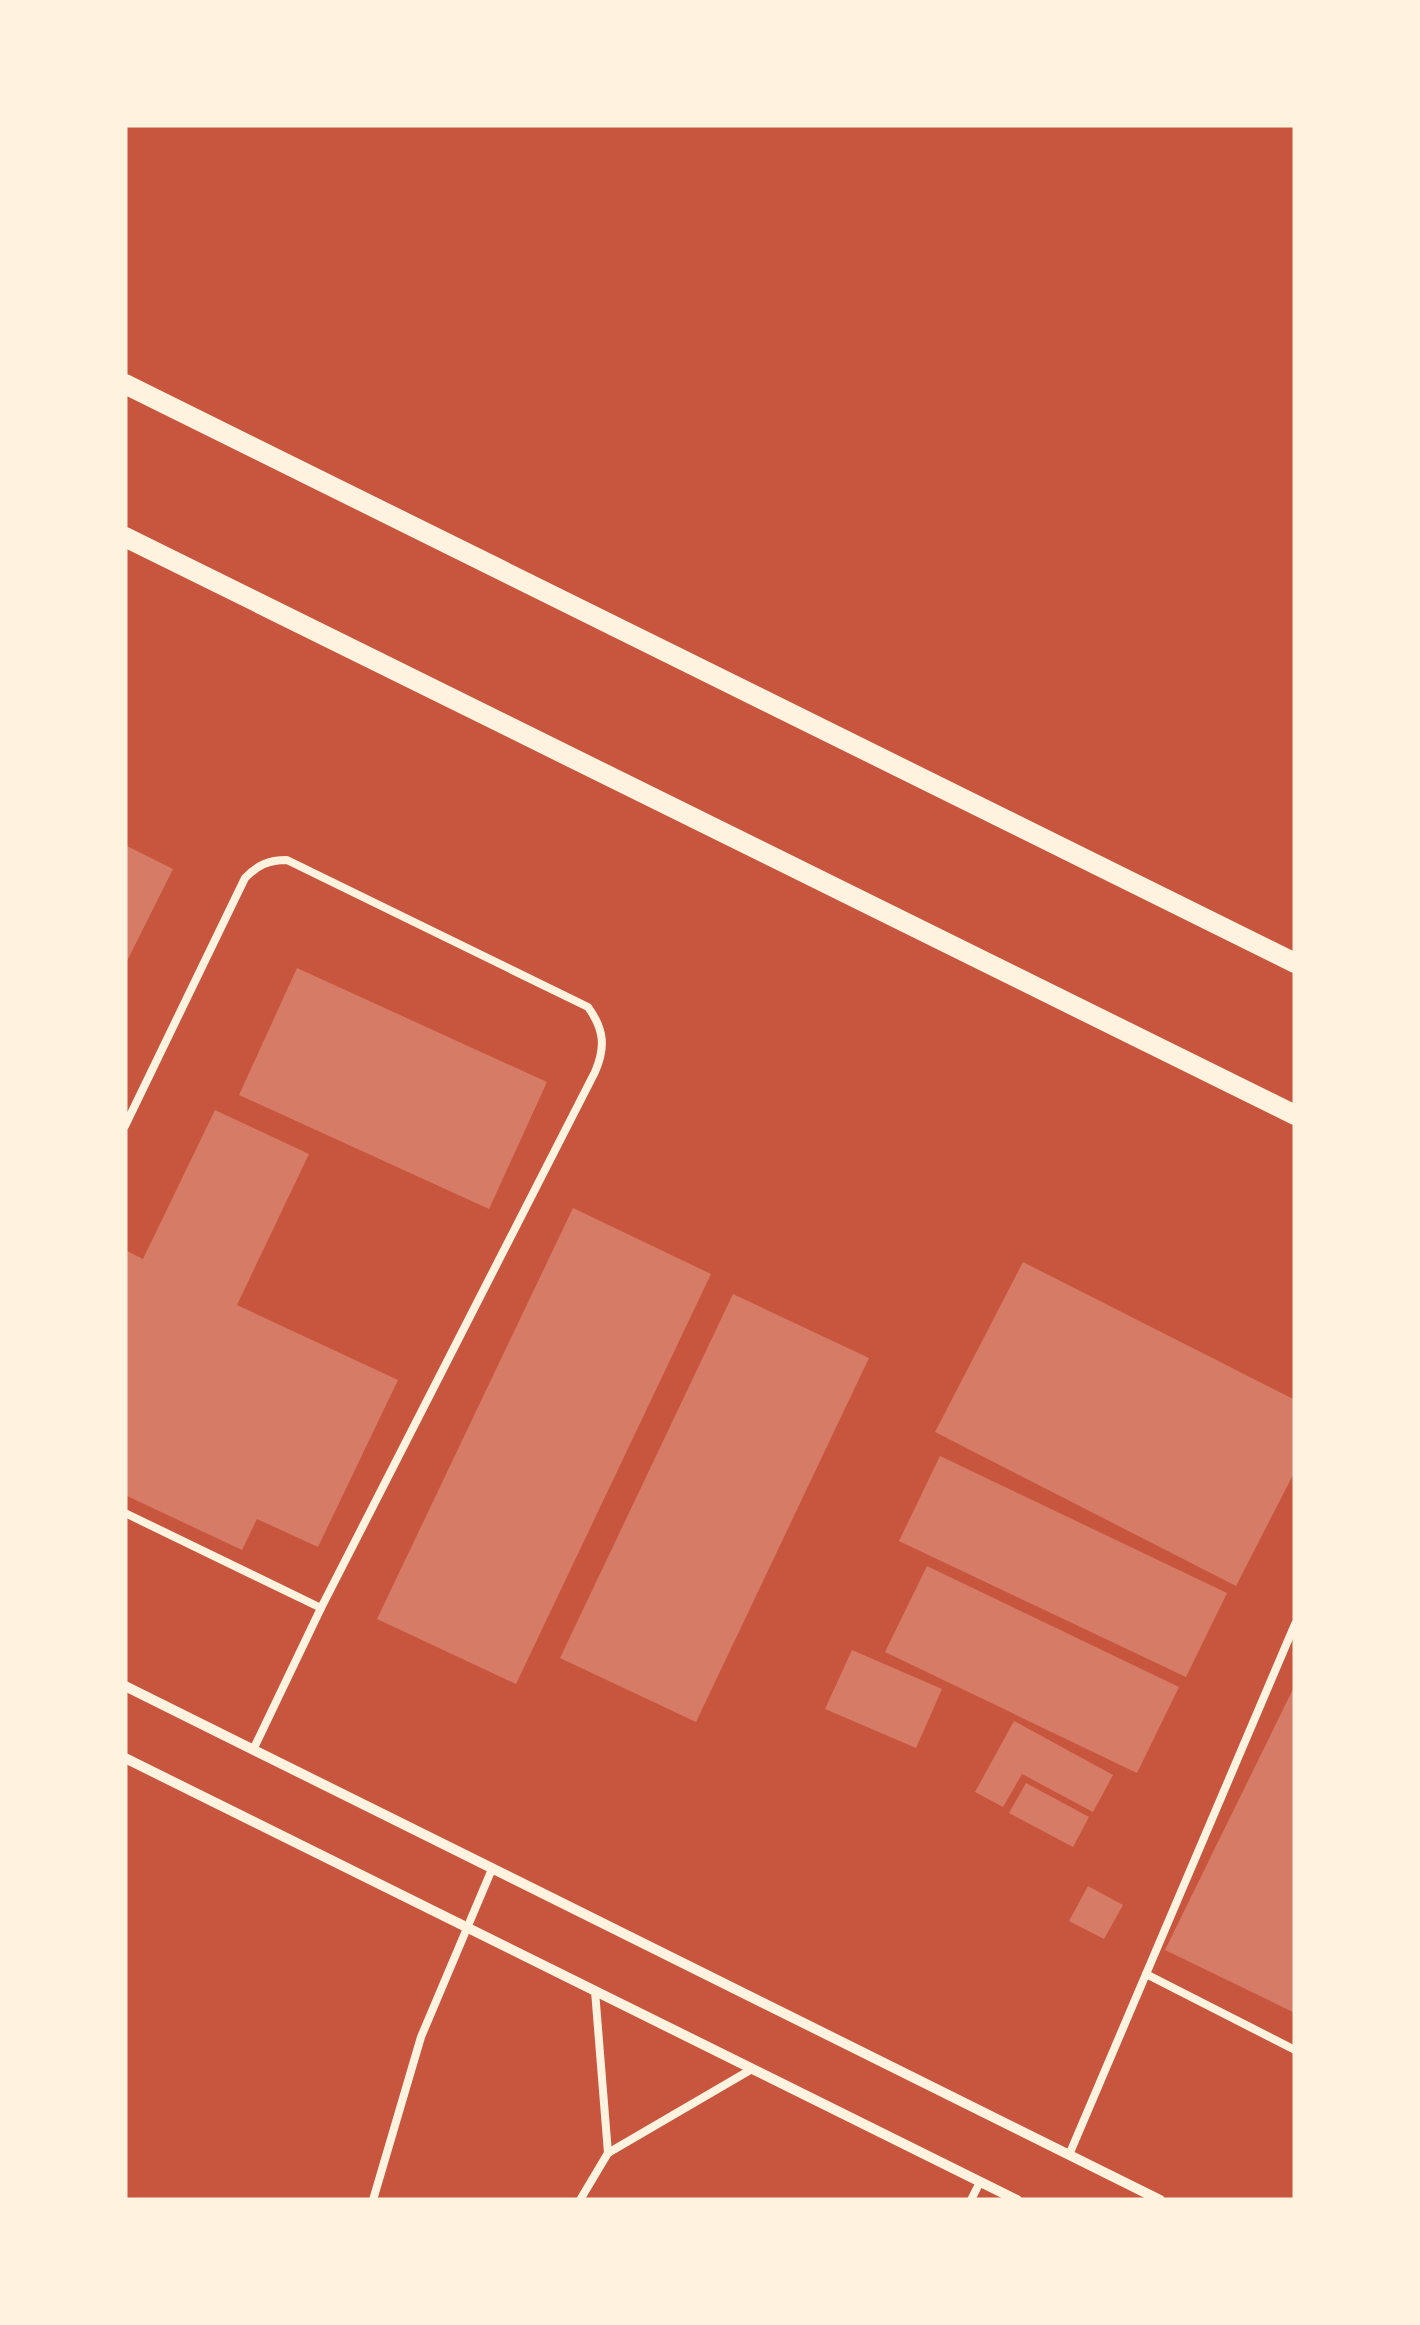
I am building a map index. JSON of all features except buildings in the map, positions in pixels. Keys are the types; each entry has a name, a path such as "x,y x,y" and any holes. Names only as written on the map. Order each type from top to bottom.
{"main road":[{"path":"125,384 1295,963"},
{"path":"125,536 1295,1115"}],"street":[{"path":"125,1686 1160,2200"},
{"path":"125,1758 1016,2200"}],"lane":[{"path":"125,1126 245,878 257,866 271,860 287,860 588,1007 598,1020 603,1038 595,1072 252,1750"},
{"path":"125,1513 321,1608"},
{"path":"1068,2155 1295,1624"},
{"path":"374,2200 420,2036 492,1868"},
{"path":"1146,1974 1295,2050"},
{"path":"595,1991 608,2153"},
{"path":"582,2200 608,2153 752,2069"},
{"path":"971,2200 980,2182"}]}
